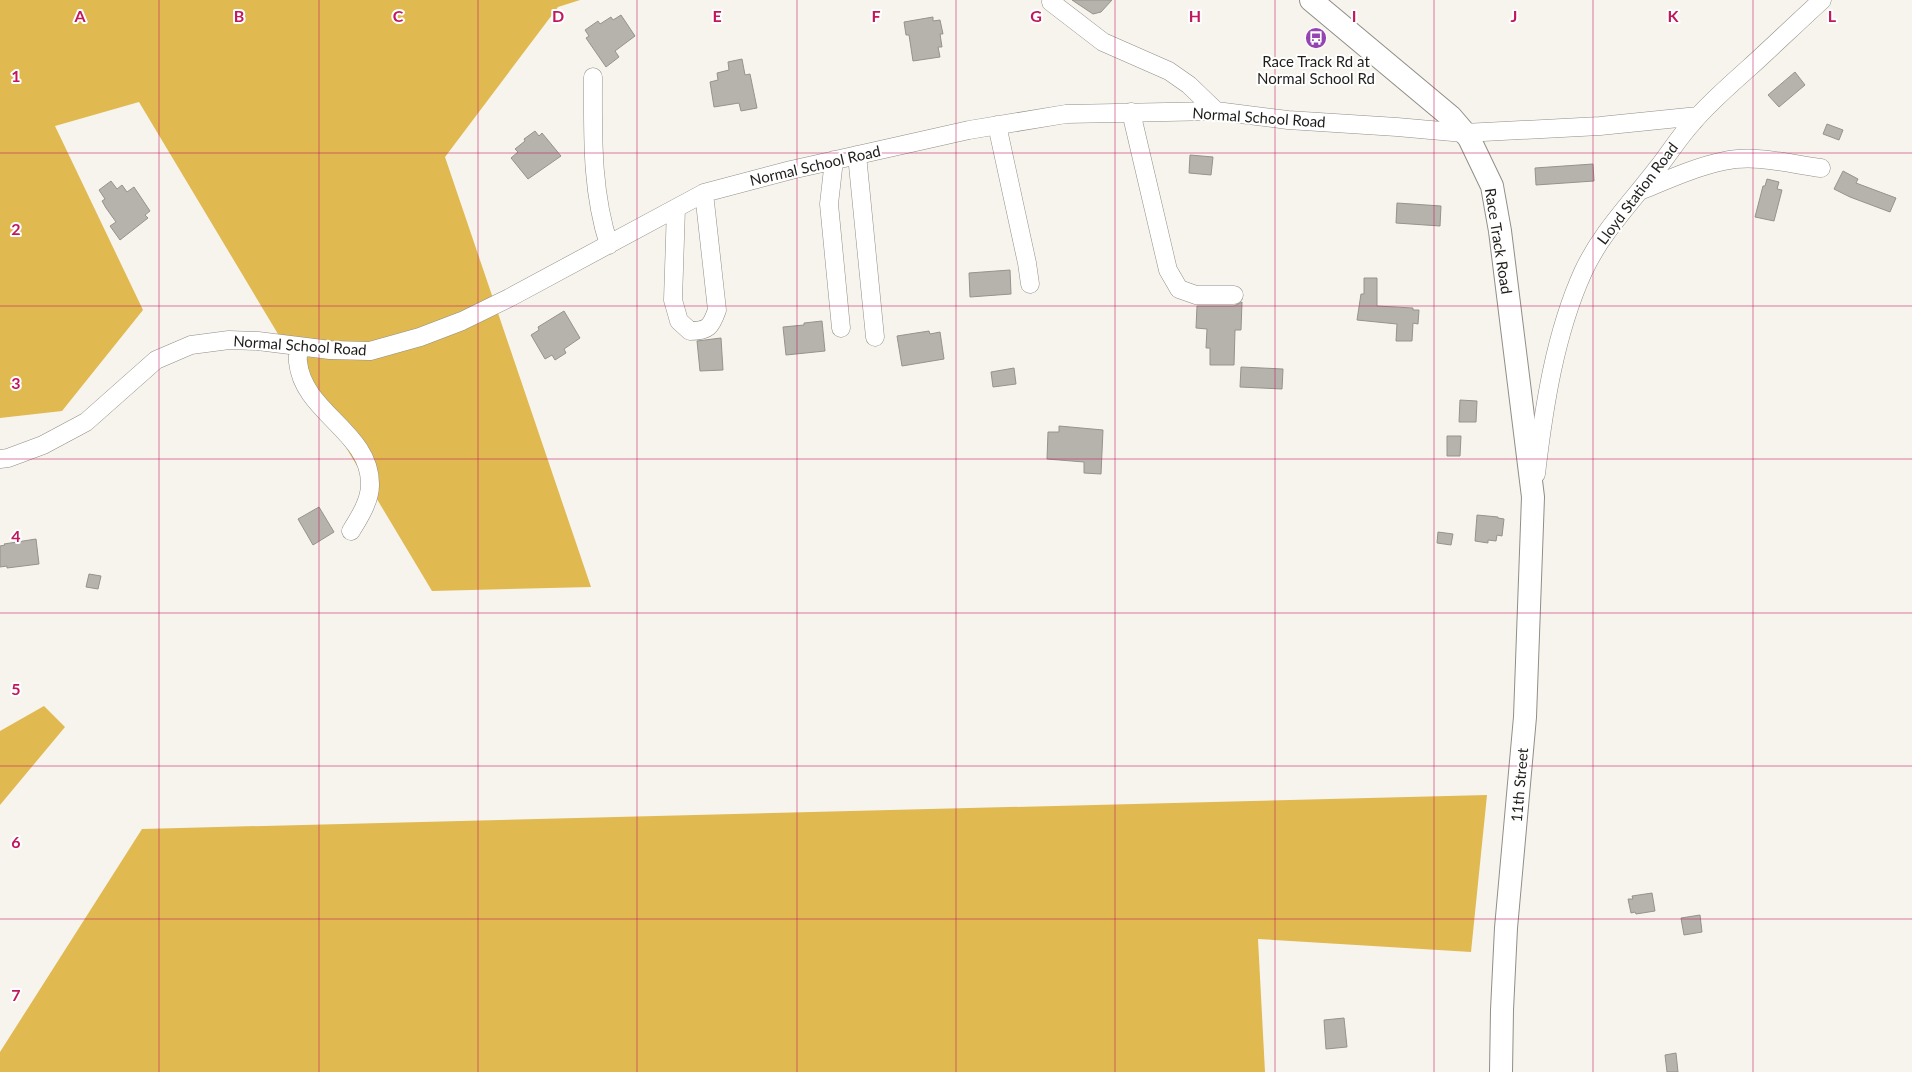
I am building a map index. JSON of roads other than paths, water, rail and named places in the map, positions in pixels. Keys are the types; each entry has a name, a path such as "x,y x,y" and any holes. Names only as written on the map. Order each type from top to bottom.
{"main road":[{"name":"Race Track Road","path":"1311,0 1451,117 1464,133 1492,186 1500,231 1533,497"},
{"name":"11th Street","path":"1501,1072 1506,928 1525,717 1533,497"}],"street":[{"name":"Lloyd Station Road","path":"1533,497 1542,425 1562,332 1572,302 1593,253 1610,226 1656,170 1674,143 1712,101 1822,0"},
{"path":"1051,2 1103,42 1169,71 1190,85 1216,111"},
{"path":"593,78 592,148 603,225 609,245"},
{"name":"Normal School Road","path":"0,459 8,458 43,445 86,422 156,360 191,345 229,340 258,341 330,350 370,350 420,337 485,310 704,193 834,160 997,125 1066,114 1216,111 1288,120 1464,133 1695,120"},
{"path":"1131,112 1168,270 1179,289 1196,295 1234,295"},
{"path":"997,125 1030,284"},
{"path":"857,155 875,337"},
{"path":"1637,192 1726,160 1758,159 1821,168"},
{"path":"834,160 829,204 841,328"},
{"path":"676,208 673,300 679,322 690,331 703,331 712,324 717,310 704,193"},
{"path":"299,347 298,362 306,386 329,416 354,440 362,454 368,473 370,486 368,495 351,531"}],"place":[{"name":"Race Track Rd at Normal School Rd","path":"1316,38"}]}
